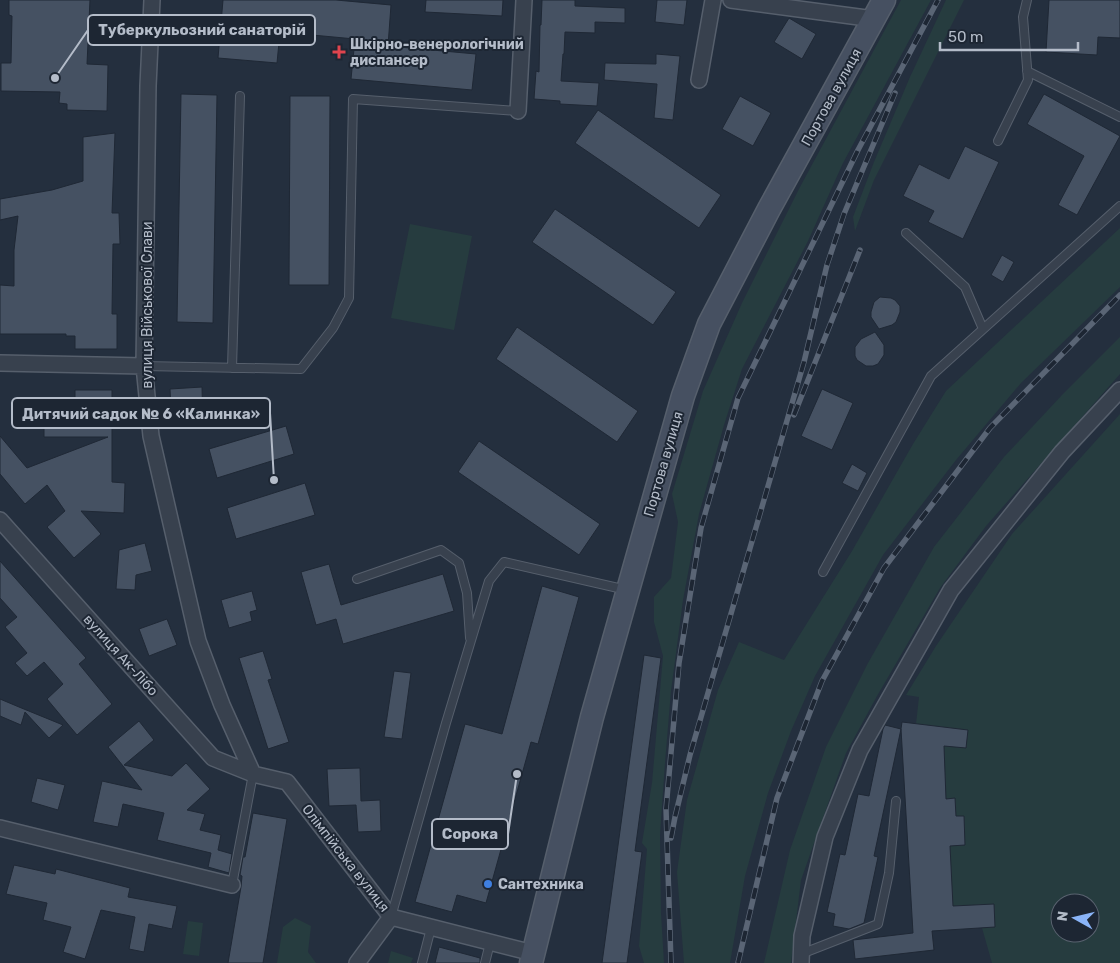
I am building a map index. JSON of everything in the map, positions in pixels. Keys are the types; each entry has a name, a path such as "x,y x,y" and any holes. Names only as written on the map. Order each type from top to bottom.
{"main road":[{"name":"Портова вулиця","path":"532,958 592,717 627,590 683,396 709,324 769,209 879,9"}],"street":[{"name":"вулиця Військової Слави","path":"152,0 148,95 144,366 151,436 198,641 222,704 253,774"},
{"path":"518,111 524,0"},
{"path":"699,80 713,0"},
{"path":"731,0 879,9"},
{"path":"0,363 144,366"},
{"path":"801,958 802,936 825,837 860,750 952,590 1062,452 1120,390"},
{"name":"вулиця Ак-Лібо","path":"0,520 213,758 253,774"},
{"name":"Олімпійська вулиця","path":"253,774 287,782 392,917 490,943 532,958"},
{"path":"0,828 232,885"},
{"path":"357,963 392,917"}],"lane":[{"path":"998,141 1028,80 1023,17 1026,0"},
{"path":"1027,71 1120,117"},
{"path":"232,368 240,96"},
{"path":"144,366 301,369 333,328 349,298 353,98 518,111"},
{"path":"823,572 930,376 1120,206"},
{"path":"906,233 965,287 983,329"},
{"path":"357,579 441,550 459,563 467,593 470,643"},
{"path":"392,917 446,723 489,581 504,562 627,590"},
{"path":"232,885 253,774"},
{"path":"801,958 878,924 889,873 896,801"},
{"path":"422,963 431,928"},
{"path":"485,963 490,943"}],"green space":[{"path":"901,0 931,0 843,163 808,241 742,369 699,514 683,600 671,691 665,763 660,835 664,963 644,963 639,946 647,849 642,843 652,783 663,656 654,622 654,597 671,578 678,522 672,494 703,391 742,303 800,187"},
{"path":"946,0 964,0 874,180 855,231 853,217 874,162 910,77"},
{"path":"410,224 472,236 454,330 391,318"},
{"path":"1120,228 1120,287 1021,383 956,460 883,555 815,676 791,731 768,793 745,876 730,963 684,963 677,872 687,800 718,690 739,642 784,660 852,551 913,444 946,391"},
{"path":"1120,337 1120,374 986,526 940,588 877,696 846,753 801,880 791,963 764,963 790,850 826,747 868,663 934,547 1004,457"},
{"path":"1120,414 1120,963 992,963 982,928 995,927 994,905 953,906 950,846 965,845 964,816 956,816 955,798 946,799 944,746 966,748 968,731 916,724 919,697 906,695 936,646 1012,534"},
{"path":"295,918 311,926 308,952 316,963 277,963 283,927"},
{"path":"188,921 203,923 199,956 183,954"},
{"path":"391,951 413,958 411,963 388,963"}],"building":[{"path":"9,0 90,0 87,64 108,65 107,111 67,110 67,104 59,103 60,92 1,91 1,63 11,63 12,16 9,15"},
{"path":"223,0 336,0 391,5 388,46 476,54 472,90 351,79 355,39 280,32 277,63 218,58"},
{"path":"426,0 503,0 502,16 425,12"},
{"path":"542,0 575,0 575,6 625,8 625,23 595,22 595,33 565,32 561,81 599,83 597,106 560,104 560,101 534,99 536,71 539,72"},
{"path":"657,0 687,0 684,25 655,22"},
{"path":"1049,0 1120,0 1120,38 1098,37 1097,55 1046,52"},
{"path":"789,18 816,34 802,59 774,42"},
{"path":"656,54 680,56 673,120 654,118 657,84 604,80 605,63 656,64"},
{"path":"181,94 217,95 213,323 177,322"},
{"path":"1044,94 1120,136 1077,215 1058,205 1084,156 1027,124"},
{"path":"290,96 330,96 329,285 289,285"},
{"path":"740,96 771,113 753,146 722,129"},
{"path":"598,110 721,195 699,228 575,143"},
{"path":"115,133 112,213 119,213 120,244 113,244 112,314 117,314 117,349 75,349 75,336 66,336 66,334 0,334 0,285 14,286 14,250 18,216 0,220 0,199 52,190 83,181 83,137"},
{"path":"965,146 999,162 963,239 928,222 934,211 903,196 919,164 949,179"},
{"path":"555,209 676,292 653,325 532,242"},
{"path":"1002,255 1014,262 1003,282 991,275"},
{"path":"880,297 895,300 900,306 900,312 896,322 879,329 871,317 871,312 874,302"},
{"path":"517,327 638,411 617,442 496,359"},
{"path":"875,332 884,345 884,355 878,364 866,366 857,360 855,347 861,339"},
{"path":"202,387 203,427 172,428 170,389"},
{"path":"822,389 853,403 832,450 801,436"},
{"path":"75,390 112,390 112,482 125,483 124,513 81,511 101,534 74,558 47,527 65,511 47,485 25,504 0,474 0,436 27,468 108,437 44,437 44,420 75,420"},
{"path":"286,426 294,454 217,478 209,449"},
{"path":"479,441 600,524 579,555 458,472"},
{"path":"852,464 867,473 858,491 842,483"},
{"path":"305,483 315,515 236,539 227,508"},
{"path":"145,543 152,571 136,575 135,590 116,589 119,550"},
{"path":"0,561 86,658 79,664 112,704 77,735 47,699 63,684 44,662 27,676 15,663 27,653 5,627 17,617 0,598"},
{"path":"329,564 341,605 443,574 454,611 343,644 336,619 316,625 301,572"},
{"path":"542,586 579,597 538,744 531,742 486,903 457,895 452,912 415,902 465,724 502,734"},
{"path":"252,591 257,610 250,612 252,621 229,628 221,600"},
{"path":"167,619 177,645 149,656 139,629"},
{"path":"263,651 272,679 268,680 289,742 268,749 239,658"},
{"path":"644,655 661,658 635,851 642,852 627,963 602,963"},
{"path":"394,671 411,673 402,739 384,737"},
{"path":"0,699 63,725 49,738 25,712 21,725 0,716"},
{"path":"139,721 154,740 124,765 172,776 186,763 210,789 187,810 205,814 200,830 221,835 218,850 232,854 229,873 208,867 211,853 157,840 164,813 123,804 118,827 93,822 102,781 142,790 108,747"},
{"path":"902,722 968,730 966,748 944,746 946,799 955,798 956,816 964,816 965,845 950,846 953,906 994,904 995,927 932,931 934,950 855,959 853,940 913,933"},
{"path":"885,725 901,729 874,856 878,857 864,923 849,929 833,926 835,914 827,912 840,854 845,855 858,794 869,796"},
{"path":"360,768 361,801 380,800 381,831 358,832 356,805 329,806 327,769"},
{"path":"37,778 65,785 58,810 31,802"},
{"path":"253,813 287,819 263,963 228,963 241,887 242,876 240,875 243,857 245,857"},
{"path":"14,865 55,874 56,869 130,888 128,897 177,906 172,929 149,924 144,952 129,949 135,917 101,910 85,959 63,952 71,927 43,920 47,903 6,894"},
{"path":"439,947 480,958 480,963 435,963"}],"railway":[{"path":"671,963 666,809 679,663 701,528 738,398 858,150 938,0"},
{"path":"671,838 690,755 804,362 827,265 844,214 895,93"},
{"path":"794,415 860,250"},
{"path":"738,963 777,798 822,681 884,568 990,428 1120,295"}],"place":[{"name":"Шкірно-венерологічний диспансер","path":"339,52"},
{"name":"Туберкульозний санаторій","path":"55,78"},
{"name":"Дитячий садок № 6 «Калинка»","path":"274,480"},
{"name":"Сорока","path":"517,774"},
{"name":"Сантехника","path":"488,884"}]}
